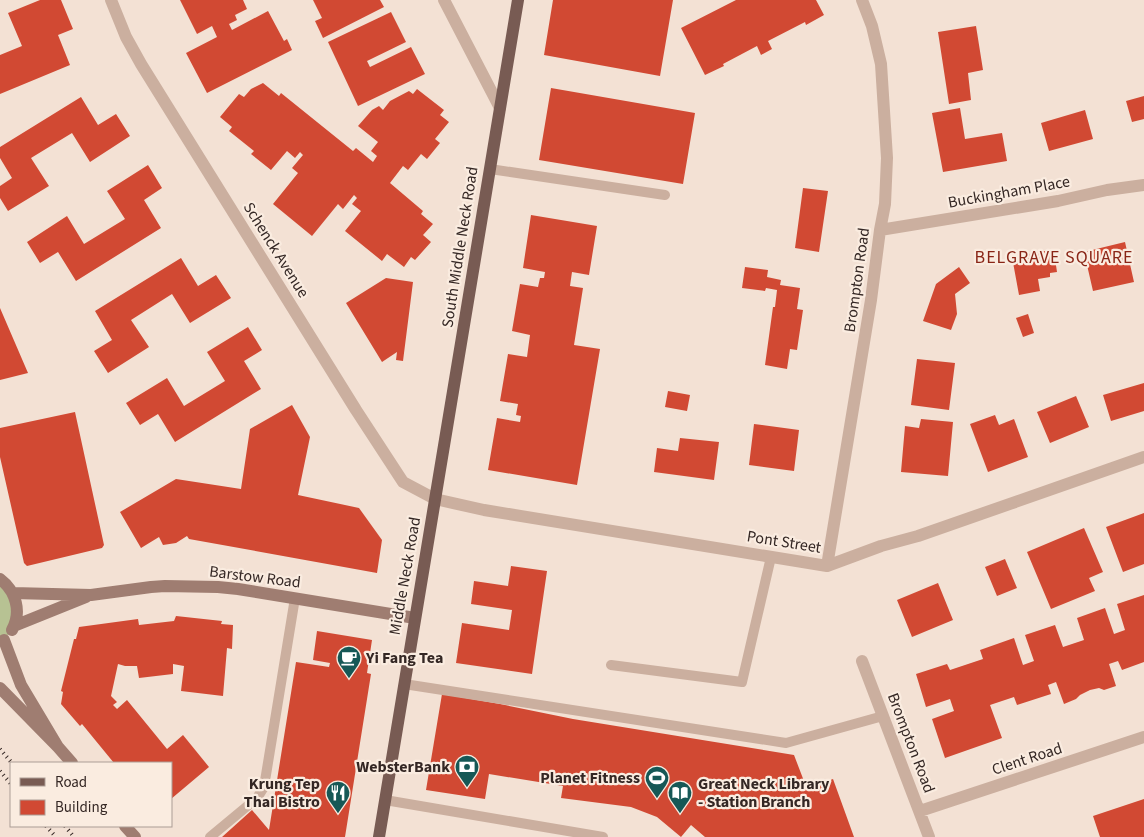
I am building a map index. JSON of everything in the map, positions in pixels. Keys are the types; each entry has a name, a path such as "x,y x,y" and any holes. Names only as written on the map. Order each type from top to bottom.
{"main road":[{"name":"South Middle Neck Road","path":"435,499 518,0"},
{"name":"Middle Neck Road","path":"379,837 435,499"}],"street":[{"name":"Schenck Avenue","path":"111,0 126,37 141,64 356,410 403,482 435,499"},
{"path":"444,0 500,108"},
{"name":"Brompton Road","path":"827,566 885,204 887,158 881,64 872,26 862,0"},
{"name":"Buckingham Place","path":"880,230 1144,185"},
{"name":"Pont Street","path":"435,499 484,510 827,566 1144,457"},
{"path":"0,579 13,593 17,615 10,633 2,641 20,685 58,747"},
{"name":"Barstow Road","path":"13,593 91,596 165,586 231,588 415,618"},
{"name":"Barstow Road","path":"14,626 91,596"},
{"name":"Brompton Road","path":"862,661 929,837"},
{"path":"0,688 71,762"},
{"name":"Clent Road","path":"920,811 1144,737"},
{"path":"126,827 135,837"}],"lane":[{"path":"490,169 665,195"},
{"path":"611,665 742,682 771,557"},
{"path":"210,837 257,798 264,787 295,598"},
{"path":"404,684 786,743 883,716"},
{"path":"385,800 603,837"}],"green space":[{"path":"0,579 13,593 10,633 0,643"}],"building":[{"path":"40,0 61,0 73,29 58,35 70,65 0,94 0,55 22,46 8,13"},
{"path":"180,0 243,0 247,9 235,15 237,20 229,24 232,30 268,11 284,41 287,39 292,50 207,93 186,53 217,37 212,26 197,34"},
{"path":"313,0 380,0 384,7 323,38 315,21 322,18"},
{"path":"553,0 673,0 660,76 544,55"},
{"path":"736,0 816,0 824,15 806,25 805,22 768,41 772,49 761,55 757,46 705,75 681,28"},
{"path":"391,12 406,42 367,61 370,67 411,47 425,74 358,106 328,42"},
{"path":"976,26 983,70 968,73 971,100 949,104 938,32"},
{"path":"263,83 279,96 281,93 353,151 356,148 373,162 377,156 371,151 378,142 358,126 372,110 379,106 383,110 390,101 409,91 413,94 417,89 444,110 440,115 449,122 435,139 440,143 427,159 421,154 408,170 403,166 390,183 423,211 421,214 433,224 423,235 431,242 415,260 411,257 404,267 387,254 382,261 345,231 361,211 352,204 357,198 354,195 343,209 338,204 312,236 273,204 298,173 292,168 303,155 300,152 295,158 287,151 271,170 251,154 254,151 229,131 232,127 220,117 239,94 244,97 251,89"},
{"path":"551,88 695,113 683,184 539,160"},
{"path":"1144,96 1144,119 1132,122 1126,101"},
{"path":"81,97 98,125 116,114 130,136 90,162 72,133 31,158 49,186 8,211 0,198 0,186 12,178 0,158 0,147"},
{"path":"960,108 965,139 1002,133 1007,161 943,172 932,113"},
{"path":"1085,110 1093,139 1049,151 1041,123"},
{"path":"148,165 162,188 144,200 161,228 76,281 58,252 40,263 27,242 67,216 84,244 125,219 107,191"},
{"path":"803,188 828,191 819,252 795,248"},
{"path":"531,215 597,226 589,275 572,272 570,286 583,288 574,345 600,349 577,485 488,470 497,418 520,422 521,416 516,415 518,404 500,401 508,354 527,357 530,335 512,331 520,284 538,287 540,278 544,278 545,272 523,268"},
{"path":"1125,242 1134,282 1093,291 1084,252"},
{"path":"1045,251 1045,254 1054,252 1057,272 1050,273 1050,277 1038,279 1040,291 1019,295 1012,257"},
{"path":"181,258 198,286 216,275 231,298 190,323 172,294 131,320 149,347 108,373 94,351 112,340 95,311"},
{"path":"745,267 768,270 767,277 781,280 780,285 800,288 797,309 803,310 797,350 790,349 787,369 765,365 777,290 766,288 765,291 742,288"},
{"path":"959,267 970,283 955,294 957,314 951,330 923,321 936,284"},
{"path":"386,278 413,282 403,361 396,360 397,352 382,362 346,303"},
{"path":"0,308 28,373 0,380"},
{"path":"1028,314 1034,333 1023,337 1016,318"},
{"path":"248,327 262,350 244,361 261,389 175,442 158,414 140,425 126,403 167,378 184,406 225,381 207,352"},
{"path":"917,359 955,363 949,410 911,405"},
{"path":"1144,383 1144,411 1111,421 1103,395"},
{"path":"668,391 690,395 687,411 665,407"},
{"path":"1076,396 1089,427 1050,443 1037,412"},
{"path":"292,405 310,437 298,495 359,508 382,540 377,573 189,539 187,536 176,543 163,545 159,537 141,548 120,512 176,479 241,489 250,429"},
{"path":"75,412 104,545 102,548 27,566 24,563 0,457 0,428"},
{"path":"995,415 999,425 1014,419 1028,457 988,472 970,424"},
{"path":"921,419 953,422 948,476 901,472 905,426 919,428"},
{"path":"754,424 799,430 794,471 749,465"},
{"path":"680,438 719,442 714,480 654,472 657,448 678,451"},
{"path":"1144,513 1144,564 1123,572 1106,527"},
{"path":"1084,528 1103,572 1089,578 1095,591 1051,609 1027,552"},
{"path":"1005,559 1017,588 997,596 985,567"},
{"path":"511,566 547,571 532,674 456,663 462,623 509,630 512,610 471,604 474,581 508,586"},
{"path":"938,583 953,620 912,637 897,600"},
{"path":"1144,595 1144,662 1122,670 1118,661 1109,664 1116,686 1104,690 1099,688 1090,690 1064,704 1056,682 1048,685 1051,694 1017,705 1014,697 990,705 1002,738 945,758 932,719 954,711 950,699 926,707 916,674 947,664 950,670 983,659 980,650 1014,638 1023,665 1034,661 1025,635 1055,625 1063,647 1084,640 1077,618 1105,608 1114,634 1125,630 1117,604"},
{"path":"176,616 222,621 221,624 233,625 232,649 227,648 223,696 181,691 184,666 173,664 173,674 139,678 137,666 118,664 111,696 117,702 113,705 117,709 127,700 167,749 183,735 209,767 172,798 172,762 113,762 82,724 80,726 61,704 63,692 61,691 74,639 76,639 79,627 138,619 139,625 174,621"},
{"path":"317,631 372,640 367,673 371,674 345,837 222,837 252,810 269,830 296,662 329,667 330,663 313,660"},
{"path":"442,694 573,719 794,755 807,789 833,779 854,837 705,837 691,825 681,837 657,817 631,807 561,798 563,786 489,774 485,799 426,790"},
{"path":"1144,799 1144,837 1100,837 1093,816"}],"railway":[{"path":"0,749 11,762"},
{"path":"0,771 10,783"},
{"path":"47,827 56,837"},
{"path":"66,827 74,837"}],"place":[{"name":"Yi Fang Tea","path":"349,679"},
{"name":"WebsterBank","path":"467,788"},
{"name":"Planet Fitness","path":"657,799"},
{"name":"Krung Tep Thai Bistro","path":"338,814"},
{"name":"Great Neck Library - Station Branch","path":"680,814"}],"district":[{"name":"BELGRAVE SQUARE","path":"1054,257"}]}
